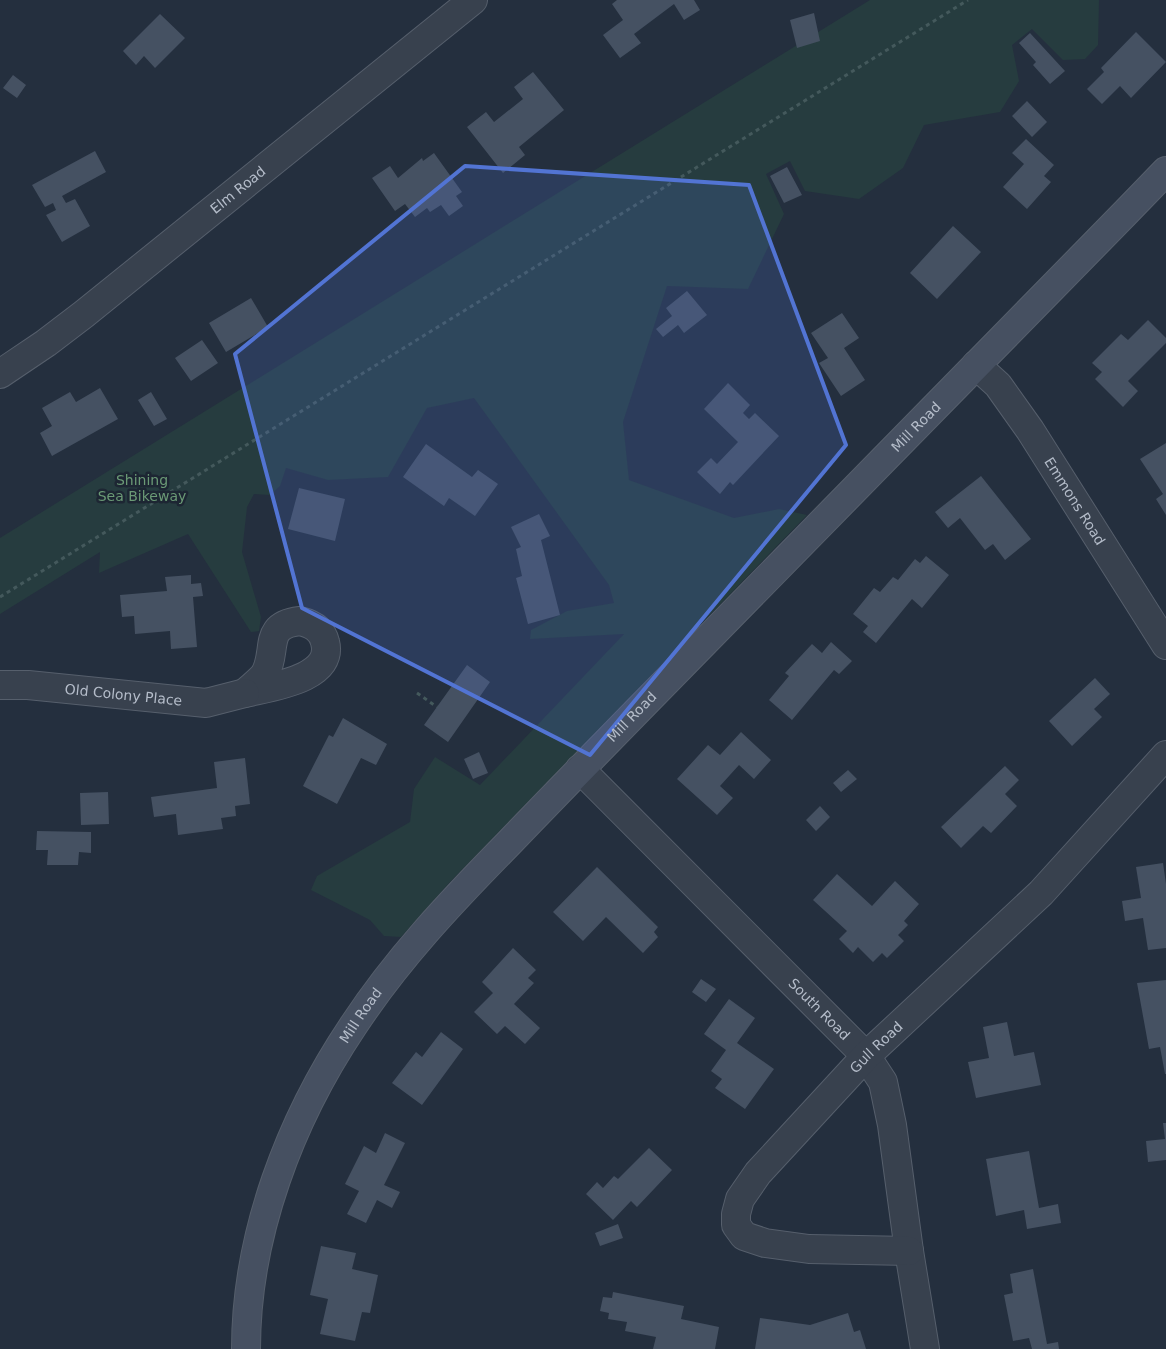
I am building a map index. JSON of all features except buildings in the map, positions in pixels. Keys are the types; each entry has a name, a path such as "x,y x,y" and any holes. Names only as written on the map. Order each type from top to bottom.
{"street":[{"name":"Elm Road","path":"0,374 46,343 84,314 473,0"},
{"name":"Mill Road","path":"246,1349 249,1299 261,1228 276,1181 300,1124 319,1083 352,1027 420,936 580,769 1166,170"},
{"name":"Emmons Road","path":"976,365 998,385 1030,430 1166,645"},
{"name":"Old Colony Place","path":"0,685 28,685 206,703 246,693"},
{"name":"Gull Road","path":"909,1251 809,1249 765,1243 744,1236 736,1225 740,1199 758,1173 866,1056 1041,893 1166,755"},
{"name":"South Road","path":"580,769 866,1056 883,1082 892,1125 909,1251 925,1349"}],"path":[{"path":"0,597 968,0"},
{"path":"417,693 437,707"}],"highlighted area":[{"path":"465,166 749,185 846,445 590,755 302,608 235,354"}],"green space":[{"name":"Shining Sea Bikeway","path":"870,0 1099,0 1098,45 1085,59 1063,60 1032,29 1012,45 1019,81 1000,112 924,125 903,168 859,199 805,191 790,161 766,174 784,214 748,289 667,286 623,422 629,480 734,518 779,509 807,515 449,883 401,937 384,936 370,920 311,890 317,876 410,822 414,789 435,757 480,785 624,634 530,639 531,630 567,611 614,603 609,585 474,398 427,408 388,477 328,480 286,468 280,486 270,495 254,494 247,507 242,552 261,617 259,631 251,632 188,534 99,573 100,552 0,614 0,538"}]}
